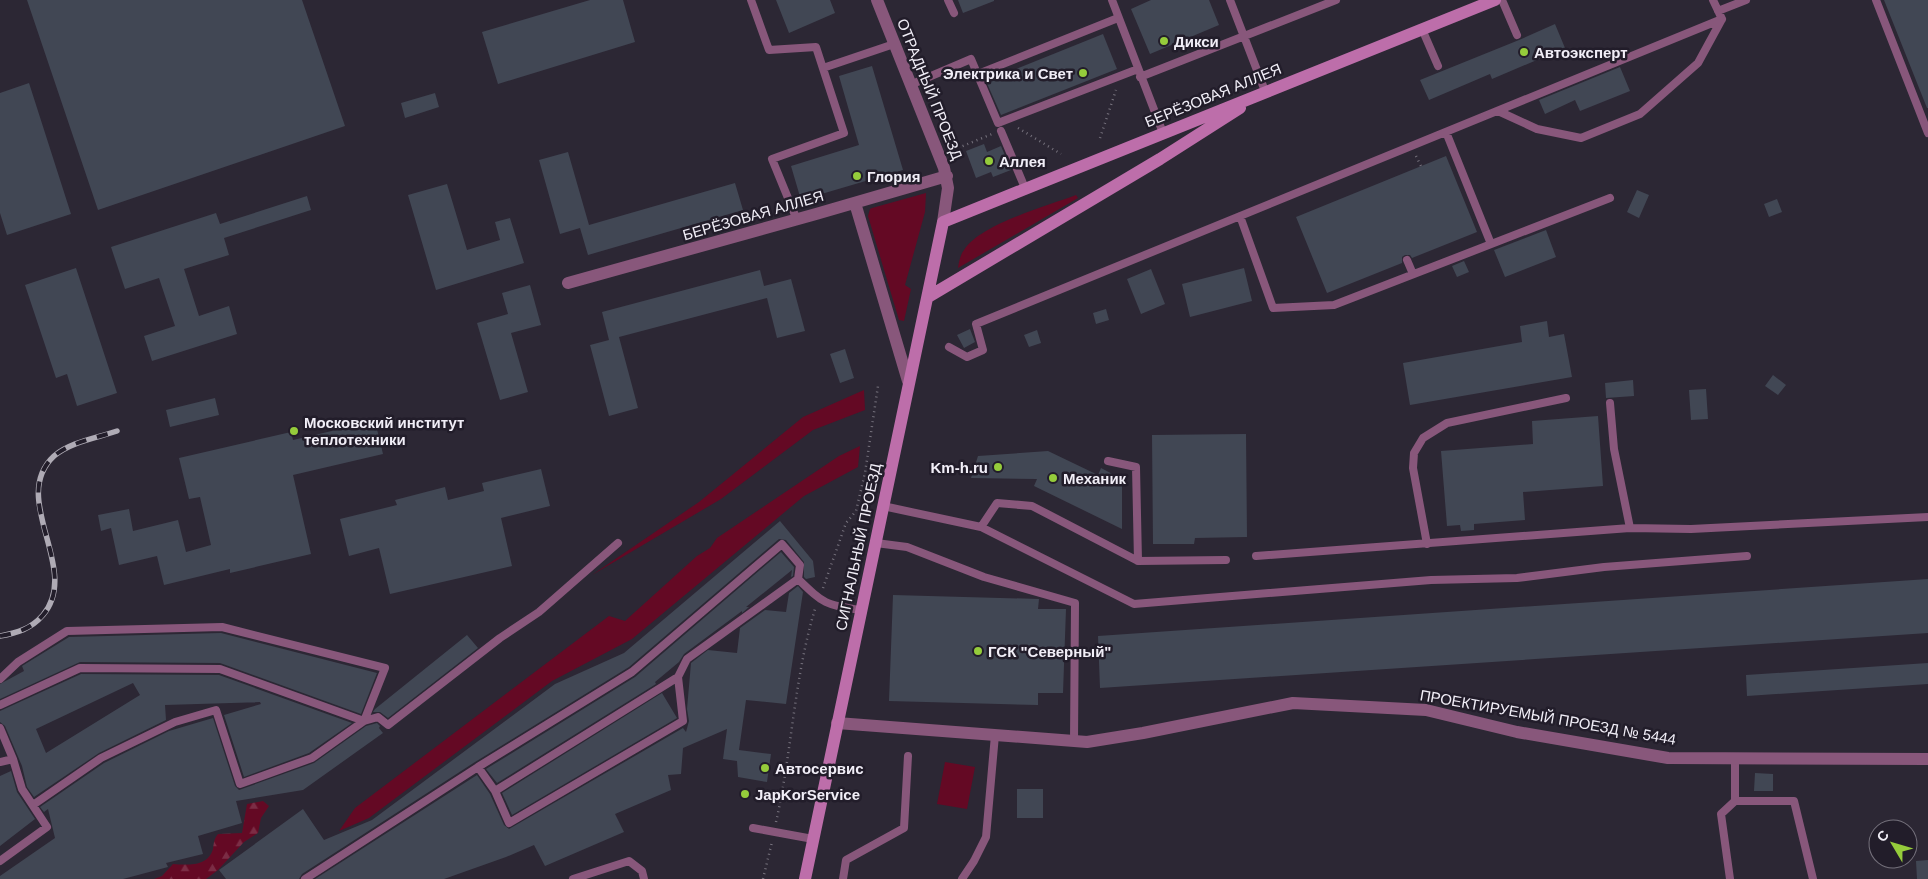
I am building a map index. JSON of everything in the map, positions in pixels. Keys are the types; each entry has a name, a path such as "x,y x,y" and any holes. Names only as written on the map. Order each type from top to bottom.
{"main road":[{"name":"БЕРЁЗОВАЯ АЛЛЕЯ","path":"943,222 1495,0"},
{"path":"928,297 1160,159 1265,91"},
{"name":"СИГНАЛЬНЫЙ ПРОЕЗД","path":"805,879 890,477 908,381 943,222"}],"street":[{"name":"ОТРАДНЫЙ ПРОЕЗД","path":"877,0 947,176 948,188 943,222"},
{"name":"БЕРЁЗОВАЯ АЛЛЕЯ","path":"568,284 947,176"},
{"path":"855,203 908,381"},
{"name":"ПРОЕКТИРУЕМЫЙ ПРОЕЗД № 5444","path":"837,723 1087,742 1143,733 1292,703 1426,710 1517,732 1668,758 1928,759"}],"lane":[{"path":"751,0 769,50 816,47 844,133 772,159 797,220"},
{"path":"948,0 954,13"},
{"path":"1112,0 1163,133"},
{"path":"1230,0 1265,91"},
{"path":"910,85 971,59 998,123 1244,36 1336,0"},
{"path":"1502,0 1517,35"},
{"path":"1714,0 1722,19"},
{"path":"1718,11 1746,0"},
{"path":"1876,0 1928,133"},
{"path":"978,74 1118,18"},
{"path":"949,347 967,357 983,350 976,324 1722,19"},
{"path":"1498,111 1537,129 1582,138 1640,114 1698,63 1722,19"},
{"path":"1422,29 1438,66"},
{"path":"823,68 894,44"},
{"path":"1001,131 1025,188"},
{"path":"1446,132 1491,244"},
{"path":"1240,216 1273,308 1334,305 1610,198"},
{"path":"1407,260 1413,274"},
{"path":"1427,544 1412,468 1414,453 1424,438 1446,423 1566,398"},
{"path":"1610,403 1614,450 1630,528"},
{"path":"1108,461 1136,468 1138,562"},
{"path":"981,527 998,503 1032,506 1138,562 1226,560"},
{"path":"883,506 981,527 1134,604 1431,580 1517,578 1604,566 1747,556"},
{"path":"1256,556 1630,528 1691,529 1928,517"},
{"path":"33,805 101,758 175,722 216,710 240,784 312,758 364,721 378,717 388,725 500,638 539,612 618,543"},
{"path":"876,543 906,548 984,577 1074,603 1074,741"},
{"path":"305,879 478,767 632,672 782,544 800,565 798,579 687,659 678,678 683,721 509,823 495,791 478,767"},
{"path":"798,579 819,599 833,606 861,610"},
{"path":"0,679 18,662 67,631 222,626 385,668 364,721"},
{"path":"0,705 80,668 220,669 364,721"},
{"path":"495,791 678,678"},
{"path":"0,728 13,759 22,788 47,826 0,861"},
{"path":"962,879 986,837 996,735"},
{"path":"843,879 846,860 904,828 908,756"},
{"path":"1735,758 1735,800"},
{"path":"0,762 13,759"},
{"path":"1730,879 1720,814 1735,800 1794,801 1813,879"},
{"path":"753,828 813,839"},
{"path":"573,879 629,861 642,871 644,879"}],"path":[{"path":"1100,138 1117,86"},
{"path":"1015,126 1061,154"},
{"path":"958,148 1001,131"},
{"path":"763,879 786,772 805,647 814,610 846,523 856,511 878,386"}],"green space":[{"path":"926,193 925,212 905,285 911,289 904,321 899,320 868,216 872,208"},
{"path":"1076,195 1078,198 958,268 964,250 985,232 1032,210"},
{"path":"864,390 865,410 813,430 721,499 592,575 699,502 803,417"},
{"path":"860,446 858,467 804,496 632,639 552,681 369,818 339,831 355,808 609,616 625,621 697,556 710,548 717,538 839,456"},
{"path":"945,762 975,767 967,809 937,804"},
{"path":"263,801 269,806 261,818 258,833 244,842 218,870 206,879 154,879 162,876 173,864 196,864 207,859 218,834 242,833 247,804"}],"building":[{"path":"27,0 302,0 345,126 98,210"},
{"path":"590,0 623,0 635,42 498,84 482,32"},
{"path":"776,0 830,0 835,13 789,33"},
{"path":"958,0 994,0 994,1 963,13"},
{"path":"1151,0 1209,0 1219,25 1150,54 1131,9"},
{"path":"1884,0 1928,0 1928,108 1927,108"},
{"path":"1555,24 1565,48 1492,79 1490,74 1429,100 1420,80"},
{"path":"1103,34 1117,69 1001,115 986,81"},
{"path":"872,66 903,170 801,200 791,166 859,145 839,76"},
{"path":"1620,67 1630,91 1580,111 1575,100 1545,114 1539,100"},
{"path":"29,83 71,214 7,235 0,213 0,93"},
{"path":"435,93 439,107 405,118 401,103"},
{"path":"984,144 987,152 1001,146 1011,170 993,177 991,172 976,178 966,151"},
{"path":"568,152 589,225 735,183 743,210 588,255 580,228 560,234 539,160"},
{"path":"1446,156 1477,232 1412,258 1410,255 1405,255 1402,257 1402,263 1327,293 1296,217"},
{"path":"447,184 467,250 500,240 495,222 510,218 524,263 436,290 408,195"},
{"path":"1637,190 1649,195 1639,218 1627,212"},
{"path":"307,196 311,210 224,238 229,255 184,269 199,316 229,306 237,334 152,361 144,336 175,326 159,278 125,289 111,247 216,213 220,224"},
{"path":"1777,199 1782,212 1769,217 1764,204"},
{"path":"1546,230 1556,257 1505,277 1494,250"},
{"path":"1464,261 1469,272 1457,277 1452,266"},
{"path":"76,268 117,393 77,406 67,374 56,378 25,285"},
{"path":"1244,268 1252,301 1190,317 1182,284"},
{"path":"1151,269 1165,304 1141,314 1127,279"},
{"path":"760,270 764,286 791,279 805,331 777,338 767,298 619,337 638,408 609,416 590,345 609,340 602,312"},
{"path":"530,285 541,325 511,333 528,392 500,400 477,323 508,314 502,293"},
{"path":"1106,309 1109,320 1096,324 1093,313"},
{"path":"1547,321 1549,337 1564,334 1572,377 1410,405 1403,363 1522,342 1520,326"},
{"path":"970,329 975,342 964,348 957,335"},
{"path":"1037,330 1041,343 1029,347 1024,335"},
{"path":"845,349 854,378 840,383 830,354"},
{"path":"1773,375 1786,385 1778,395 1765,386"},
{"path":"1633,380 1634,396 1606,398 1605,383"},
{"path":"1706,389 1708,419 1691,420 1689,390"},
{"path":"215,398 219,415 170,427 166,410"},
{"path":"1598,416 1603,486 1523,492 1525,520 1474,524 1474,530 1461,531 1460,525 1447,526 1441,451 1533,444 1532,421"},
{"path":"375,421 383,454 293,475 311,554 230,573 230,569 164,585 157,556 119,565 111,528 101,531 98,515 129,509 133,531 178,520 186,552 211,545 200,497 189,499 179,458 291,432 293,440"},
{"path":"1246,434 1247,537 1195,538 1194,544 1153,544 1152,435"},
{"path":"1048,451 1098,475 1101,468 1122,479 1122,529 1034,486 1037,479 971,478 978,456"},
{"path":"541,469 550,506 501,518 512,566 390,594 379,548 349,556 340,519 397,505 395,500 445,487 448,500 484,491 482,483"},
{"path":"780,521 813,561 815,577 806,579 804,577 804,562 786,540 779,539 629,667 475,762 302,874 299,879 226,879 219,870 303,809 324,840 372,820 555,684 624,653"},
{"path":"781,552 794,567 793,576 791,577 792,570 746,607 749,607 742,613 742,611 684,654 679,662 655,682 656,684 497,783 486,769 635,677"},
{"path":"1928,579 1928,633 1100,688 1098,636"},
{"path":"798,586 803,592 786,704 746,700 739,750 771,754 767,782 738,777 737,761 723,759 727,729 683,748 681,774 668,775 671,790 615,814 624,832 545,866 534,845 444,879 315,879 477,775 490,794 504,825 509,829 683,728 686,732 689,721 687,709 691,663 708,650 737,653 740,628 765,610 786,612 789,593"},
{"name":"ГСК \"Северный\"","path":"893,595 1039,599 1038,609 1066,609 1063,693 1038,693 1038,705 889,701"},
{"path":"221,633 377,673 361,714 220,663 80,662 0,699 0,684 24,671 22,666 69,637"},
{"path":"467,635 478,648 388,718 380,712 373,712 375,709"},
{"path":"1928,663 1928,684 1747,696 1746,675"},
{"path":"81,674 219,675 352,723 309,753 244,777 224,715 261,704 260,702 165,705 166,720 99,753 34,797 27,787 22,766 5,726 0,722 0,711","holes":["133,683 140,695 46,753 36,729"]},
{"path":"662,693 677,718 512,815 502,793"},
{"path":"213,718 235,786 239,790 314,763 366,726 377,723 383,733 303,790 236,801 242,823 198,836 203,854 166,863 168,867 123,879 0,879 0,876 55,838 48,809 44,812 40,807 104,763 169,731"},
{"path":"11,771 17,792 35,819 0,846 0,776"},
{"path":"1755,773 1773,774 1773,791 1754,791"},
{"path":"1017,789 1043,789 1043,818 1017,818"},
{"path":"1928,860 1928,879 1917,879 1918,861"}],"railway":[{"path":"0,636 18,632 34,624 43,615 53,597 55,577 38,493 42,473 60,451 117,431"}],"place":[{"name":"Дикси","path":"1164,41"},
{"name":"Автоэксперт","path":"1524,52"},
{"name":"Электрика и Свет","path":"1083,73"},
{"name":"Аллея","path":"989,161"},
{"name":"Глория","path":"857,176"},
{"name":"Московский институт теплотехники","path":"294,431"},
{"name":"Km-h.ru","path":"998,467"},
{"name":"Механик","path":"1053,478"},
{"name":"ГСК \"Северный\"","path":"978,651"},
{"name":"Автосервис","path":"765,768"},
{"name":"JapKorService","path":"745,794"}]}
